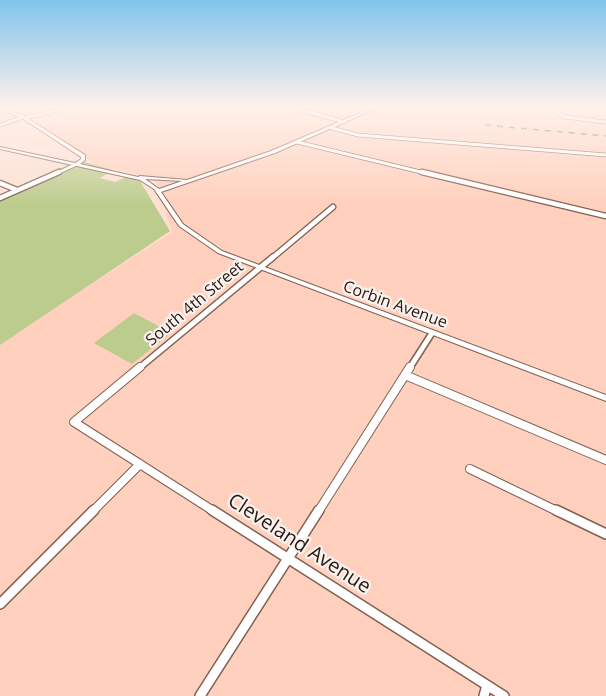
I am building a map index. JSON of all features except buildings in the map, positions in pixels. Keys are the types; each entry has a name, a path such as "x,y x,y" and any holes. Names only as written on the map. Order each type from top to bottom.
{"street":[{"path":"0,198 83,160 83,156 57,139"},
{"path":"139,177 149,182 158,191 303,139"},
{"path":"414,139 606,155"},
{"path":"297,142 606,216"},
{"path":"0,148 139,177 193,179"},
{"path":"0,183 18,190"},
{"name":"Corbin Avenue","path":"158,191 181,225 220,252 259,269 606,398"},
{"name":"South 4th Street","path":"74,422 333,207"},
{"path":"200,696 432,333"},
{"path":"405,375 606,460"},
{"name":"Cleveland Avenue","path":"74,422 287,558 485,691 504,696"},
{"path":"0,604 140,464"},
{"path":"470,469 606,534"}],"shaded area":[{"path":"60,139 606,139 606,696 0,696 0,343 172,232 155,178 98,166"}],"green space":[{"path":"79,160 113,170 100,178 115,182 126,177 140,181 170,231 0,345 0,196"},
{"path":"134,313 171,333 132,364 94,343"}]}
